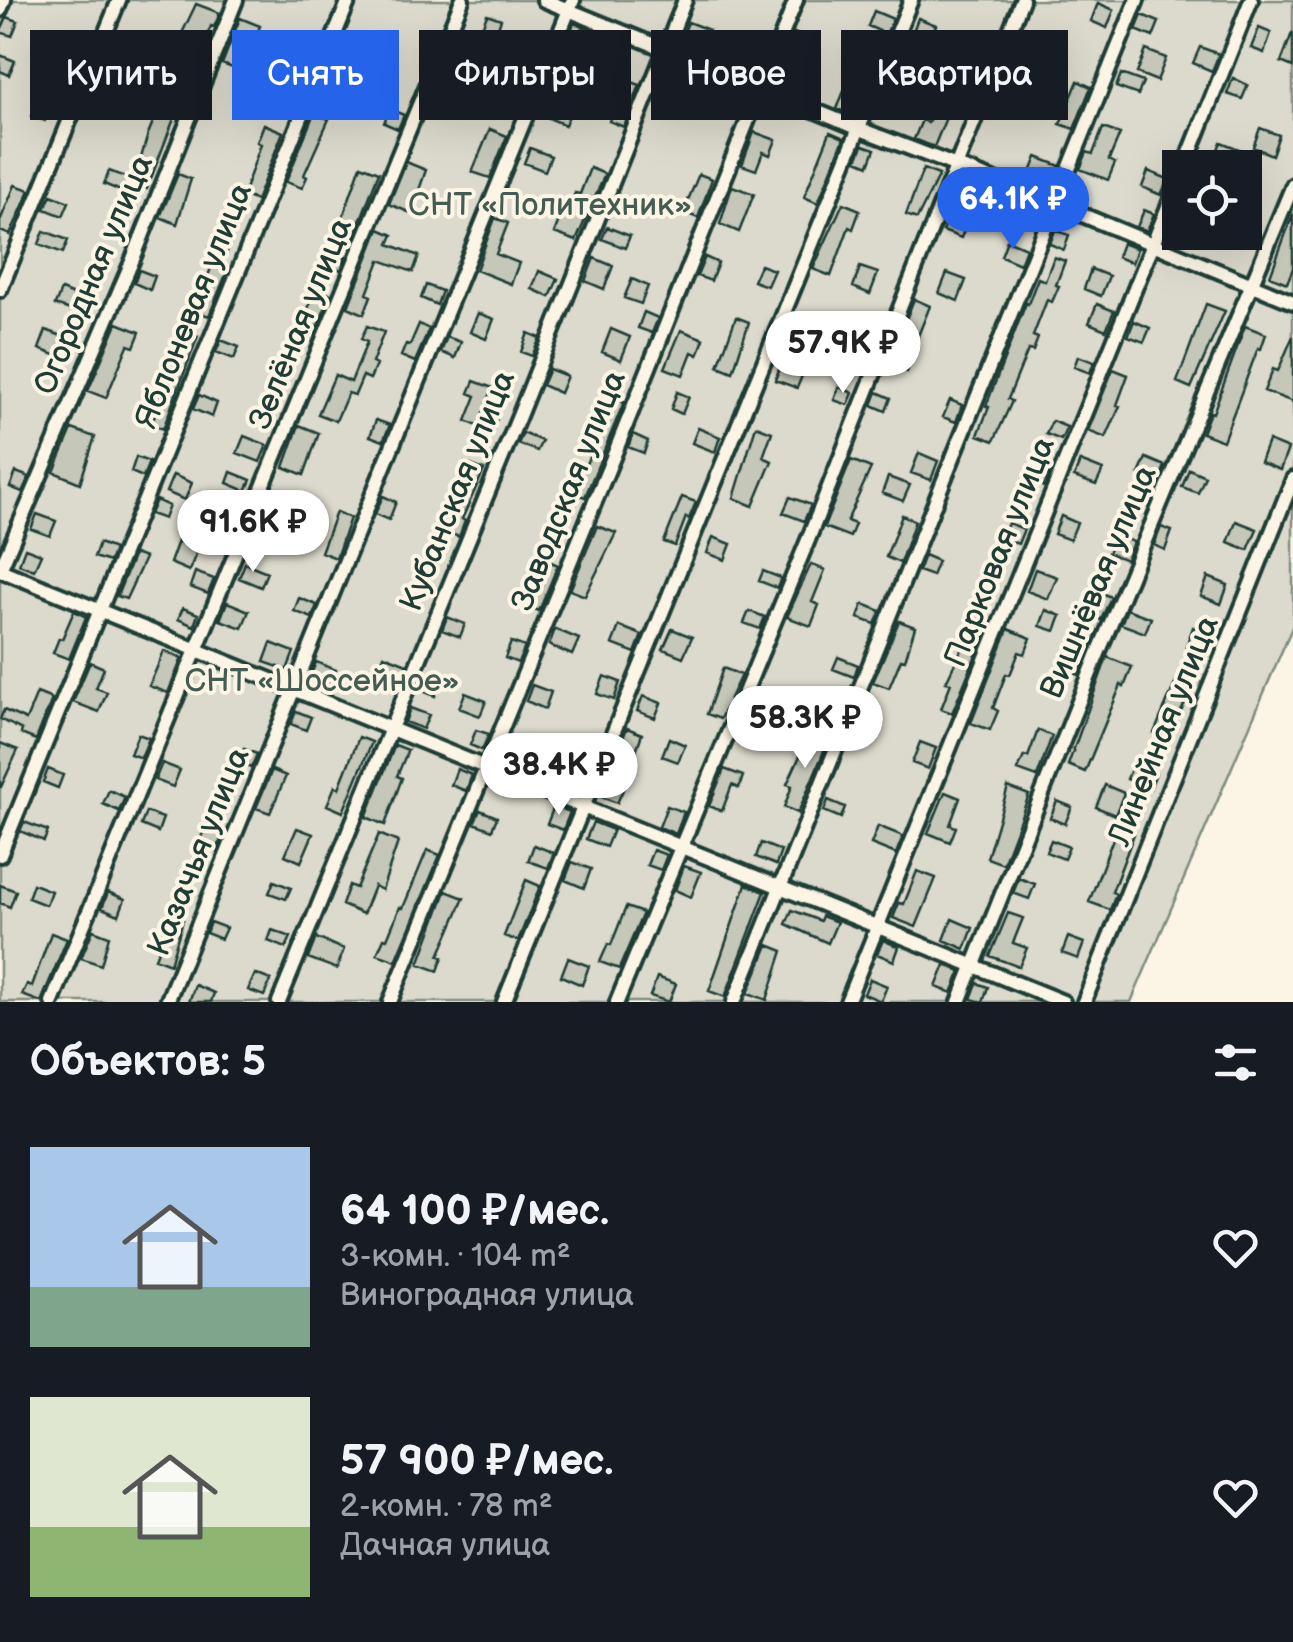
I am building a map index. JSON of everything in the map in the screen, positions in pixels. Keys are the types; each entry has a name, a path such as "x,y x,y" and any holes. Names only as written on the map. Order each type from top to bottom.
{"street":[{"path":"0,10 4,0"},
{"path":"0,290 119,0"},
{"name":"Огородная улица","path":"0,570 132,260 236,0"},
{"name":"Яблоневая улица","path":"0,855 349,0"},
{"name":"Зелёная улица","path":"52,1002 462,0"},
{"path":"544,0 571,5 651,43"},
{"name":"Кубанская улица","path":"673,30 685,0"},
{"name":"Заводская улица","path":"784,30 796,0"},
{"path":"504,1002 911,0"},
{"path":"617,1002 808,540 1022,0"},
{"path":"734,1002 1137,0"},
{"path":"1191,150 1251,0"},
{"name":"Казачья улица","path":"167,1002 571,5"},
{"name":"Кубанская улица","path":"279,1002 651,85"},
{"path":"821,113 1056,204 1293,302"},
{"name":"Заводская улица","path":"390,1002 747,120"},
{"name":"Вишнёвая улица","path":"959,1002 1097,656 1293,184"},
{"name":"Парковая улица","path":"847,1002 1162,221"},
{"name":"Линейная улица","path":"1084,1002 1293,479"},
{"path":"0,570 1063,1002"}],"green space":[{"path":"0,0 1293,0 1293,625 1131,1002 0,1002"}],"building":[{"path":"1098,3 1114,10 1107,28 1091,21"},
{"path":"196,4 220,13 209,30 184,30"},
{"path":"874,11 893,19 888,30 868,26"},
{"path":"487,14 501,19 497,30 482,27"},
{"path":"1142,15 1159,22 1153,37 1136,30"},
{"path":"7,17 18,21 12,36 0,32"},
{"path":"240,18 260,26 259,30 235,30"},
{"path":"918,18 936,25 934,30 913,30"},
{"path":"688,22 709,30 685,30"},
{"path":"1259,28 1271,33 1264,53 1251,48"},
{"path":"1293,33 1293,67 1281,62"},
{"path":"232,38 232,68 222,64"},
{"path":"1200,47 1219,54 1212,71 1193,63"},
{"path":"1146,50 1166,58 1157,81 1137,73"},
{"path":"0,55 15,61 9,75 0,71"},
{"path":"1121,74 1143,82 1138,95 1116,87"},
{"path":"1233,78 1248,85 1242,99 1227,94"},
{"path":"1078,81 1091,87 1074,129 1060,124 1068,120 1068,105"},
{"path":"631,82 640,85 631,109"},
{"path":"399,113 404,115 398,129 384,123 399,120"},
{"path":"154,120 173,120 147,189 135,185"},
{"path":"311,120 329,120 302,188 286,182"},
{"path":"609,120 627,120 624,127"},
{"path":"922,120 928,123 945,120 934,147 914,139"},
{"path":"264,124 283,132 256,201 243,195"},
{"path":"1103,128 1120,134 1109,160 1115,163 1108,180 1080,169 1087,152 1093,154"},
{"path":"1260,128 1279,135 1272,155 1253,147"},
{"path":"490,129 507,136 490,178 472,172"},
{"path":"754,132 776,140 770,155 763,152 756,170 742,165"},
{"path":"830,132 844,138 818,203 804,197"},
{"path":"1221,142 1241,150 1218,150"},
{"path":"863,145 875,149 869,165 857,160"},
{"path":"530,148 551,156 545,171 524,163"},
{"path":"1037,157 1060,166 1052,184 1030,175"},
{"path":"406,162 426,170 411,213 389,204"},
{"path":"361,165 379,172 354,237 338,231"},
{"path":"590,168 605,174 576,241 554,233 561,215 566,217 575,193 580,194"},
{"path":"923,169 939,175 917,219 906,215"},
{"path":"109,171 128,178 123,192 104,184"},
{"path":"1148,171 1162,177 1161,195 1142,187"},
{"path":"178,174 191,179 177,224 160,217"},
{"path":"699,174 712,179 698,218 683,212"},
{"path":"15,185 30,190 10,235 0,231 0,221"},
{"path":"732,186 754,194 739,232 720,224"},
{"path":"959,186 987,196 980,214 972,210 961,238 943,231"},
{"path":"51,195 69,202 63,216 45,209"},
{"path":"843,203 860,210 853,229 849,227 831,276 813,269"},
{"path":"1144,210 1154,214 1147,231 1137,227"},
{"path":"1293,214 1293,268 1287,283 1270,276"},
{"path":"495,218 508,223 496,254 519,263 511,284 476,270"},
{"path":"607,227 630,236 625,248 602,239"},
{"path":"379,229 393,235 389,244 419,256 413,272 380,260 364,314 348,307"},
{"path":"1055,230 1069,235 1064,250 1050,244"},
{"path":"44,231 68,240 63,253 39,244"},
{"path":"216,233 232,239 220,269 227,272 209,316 195,311 218,249 210,246"},
{"path":"1007,240 1026,248 1020,264 1001,256"},
{"path":"1122,243 1137,249 1132,263 1117,257"},
{"path":"325,248 346,256 341,270 320,261"},
{"path":"705,257 718,263 711,281 697,276"},
{"path":"1054,257 1065,261 1056,285 1059,286 1052,302 1047,300 1033,336 1038,338 1033,351 1028,350 1008,399 1012,401 994,441 978,435 1026,303 1038,278 1045,281"},
{"path":"594,258 613,266 604,289 585,281"},
{"path":"760,265 774,270 767,286 753,281"},
{"path":"860,267 878,273 870,294 853,287"},
{"path":"1091,269 1109,276 1101,296 1084,289"},
{"path":"139,270 155,276 150,290 134,283"},
{"path":"539,271 558,279 550,297 532,289"},
{"path":"947,273 966,280 958,301 939,293"},
{"path":"632,279 648,286 641,304 624,298"},
{"path":"426,285 442,291 437,305 421,298"},
{"path":"316,289 331,294 318,326 303,321"},
{"path":"61,290 76,296 70,310 55,305"},
{"path":"914,299 930,306 907,372 888,365"},
{"path":"1097,304 1114,311 1106,330 1089,323"},
{"path":"1206,304 1225,311 1191,388 1177,382"},
{"path":"644,312 658,318 652,333 638,328"},
{"path":"478,313 494,319 486,339 470,332"},
{"path":"736,317 749,322 733,372 718,366"},
{"path":"1134,321 1150,328 1144,342 1128,336"},
{"path":"117,323 140,332 134,347 128,345 106,398 88,391"},
{"path":"419,324 429,329 415,362 401,356"},
{"path":"367,326 384,332 370,379 363,376 355,395 348,393 336,421 318,414 335,375 351,382 367,342 361,339"},
{"path":"1245,326 1266,334 1223,441 1202,433"},
{"path":"611,329 630,337 621,360 602,352"},
{"path":"46,330 67,338 60,357 39,349"},
{"path":"681,330 704,339 698,355 692,352 683,375 665,368"},
{"path":"185,331 198,336 163,429 151,424 162,398 157,396 165,377 169,378"},
{"path":"528,333 540,338 532,356 521,352"},
{"path":"862,334 873,338 867,354 855,350"},
{"path":"1293,336 1293,402 1264,391 1273,369 1278,371"},
{"path":"447,337 461,342 455,358 441,352"},
{"path":"221,340 239,347 234,359 216,352"},
{"path":"1078,356 1094,362 1090,373 1074,367"},
{"path":"780,367 802,376 797,388 775,380"},
{"path":"549,369 567,376 560,393 542,385"},
{"path":"1113,369 1128,375 1106,438 1088,431"},
{"path":"474,381 493,388 483,413 497,418 492,432 466,421 476,396 469,393"},
{"path":"839,387 853,393 848,405 834,400"},
{"path":"677,392 689,397 682,414 671,409"},
{"path":"877,392 891,398 886,411 872,405"},
{"path":"604,394 624,402 585,497 568,491 573,477 580,480 597,436 587,432"},
{"path":"199,395 217,403 212,417 193,409"},
{"path":"950,400 962,405 956,422 943,417"},
{"path":"376,420 390,425 383,441 370,436"},
{"path":"1052,421 1067,427 1061,440 1046,434"},
{"path":"299,425 319,433 304,475 284,467"},
{"path":"756,426 772,432 763,457 772,461 753,506 734,498"},
{"path":"698,428 720,437 715,452 692,443"},
{"path":"72,429 95,437 80,483 54,472"},
{"path":"523,433 542,441 537,451 518,444"},
{"path":"633,434 648,441 644,453 628,447"},
{"path":"244,436 267,445 260,462 237,453"},
{"path":"1268,441 1288,449 1280,470 1260,462"},
{"path":"919,453 938,461 931,480 911,473"},
{"path":"136,457 149,462 143,477 131,472"},
{"path":"1146,458 1165,466 1159,481 1139,474"},
{"path":"851,460 871,468 847,521 855,524 850,537 824,527"},
{"path":"1080,461 1103,470 1096,485 1074,477"},
{"path":"465,463 484,470 462,519 465,521 459,537 441,530"},
{"path":"1036,469 1049,475 1044,487 1031,481"},
{"path":"1189,469 1205,476 1198,493 1182,487"},
{"path":"16,472 29,477 22,492 10,487"},
{"path":"231,472 251,480 246,491 227,483"},
{"path":"173,475 192,483 185,500 166,492"},
{"path":"888,477 910,485 903,501 882,493"},
{"path":"383,496 396,502 389,520 375,514"},
{"path":"682,497 696,502 675,546 664,542"},
{"path":"790,497 811,505 804,521 783,513"},
{"path":"156,500 169,506 164,519 150,514"},
{"path":"266,510 290,520 285,532 261,523"},
{"path":"336,512 350,518 336,558 321,552"},
{"path":"37,514 56,521 50,536 31,529"},
{"path":"902,515 915,521 900,563 886,557"},
{"path":"1061,516 1077,523 1070,540 1054,534"},
{"path":"1236,521 1257,529 1248,550 1228,542"},
{"path":"1008,523 1024,529 1018,544 1002,538"},
{"path":"217,525 234,531 228,546 211,540"},
{"path":"597,526 616,533 585,596 570,590"},
{"path":"1161,527 1172,531 1165,550 1154,545"},
{"path":"1116,535 1133,542 1126,560 1108,553"},
{"path":"713,537 731,544 725,560 707,553"},
{"path":"178,541 198,549 189,571 170,563"},
{"path":"99,543 114,549 109,562 94,557"},
{"path":"25,548 41,554 34,570 19,564"},
{"path":"134,554 145,558 126,599 117,596"},
{"path":"924,555 938,561 932,576 918,571"},
{"path":"544,559 558,565 539,611 526,606"},
{"path":"245,563 267,572 261,587 239,578"},
{"path":"811,564 825,570 812,602 819,605 811,626 787,617"},
{"path":"1035,569 1057,577 1048,599 1027,591"},
{"path":"763,571 781,578 777,588 759,581"},
{"path":"195,572 214,579 208,594 190,587"},
{"path":"1208,577 1228,585 1221,604 1201,596"},
{"path":"1101,593 1111,597 1101,620 1092,616"},
{"path":"299,598 317,605 312,618 294,611"},
{"path":"227,602 249,611 242,628 220,620"},
{"path":"863,604 881,611 875,624 858,618"},
{"path":"183,608 198,614 194,626 178,619"},
{"path":"1127,609 1151,618 1145,633 1121,624"},
{"path":"1046,610 1061,616 1055,631 1040,626"},
{"path":"74,611 86,617 69,659 53,653"},
{"path":"749,611 765,617 760,629 744,623"},
{"path":"977,616 990,621 952,713 941,709 951,683 946,682"},
{"path":"447,617 465,624 460,637 442,630"},
{"path":"899,621 915,627 905,660 901,659 889,688 873,682"},
{"path":"619,626 642,635 635,653 612,644"},
{"path":"1193,627 1212,634 1205,654 1186,647"},
{"path":"555,629 579,639 572,655 549,645"},
{"path":"672,629 692,637 683,657 663,649"},
{"path":"1008,629 1031,638 1025,654 1019,652 1010,675 1006,674 993,708 998,711 990,730 971,723"},
{"path":"511,642 525,647 518,663 505,658"},
{"path":"271,643 294,652 287,670 264,662"},
{"path":"164,651 182,658 168,693 149,686"},
{"path":"1068,654 1085,660 1079,675 1063,669"},
{"path":"384,655 407,664 401,679 379,670"},
{"path":"838,657 858,665 854,677 833,669"},
{"path":"1107,657 1132,667 1085,772 1068,765"},
{"path":"90,662 104,668 96,688 107,692 99,712 73,702"},
{"path":"316,662 336,670 330,685 310,677"},
{"path":"723,668 741,675 720,719 707,714"},
{"path":"424,674 441,680 435,696 418,689"},
{"path":"604,676 620,682 614,700 597,694"},
{"path":"1176,681 1192,687 1169,739 1154,733"},
{"path":"532,685 551,692 545,709 526,701"},
{"path":"37,693 52,699 36,740 0,719 4,710 26,720"},
{"path":"465,693 486,701 480,716 459,708"},
{"path":"643,696 661,703 655,718 637,711"},
{"path":"805,701 826,709 818,729 797,721"},
{"path":"410,708 429,715 423,729 405,722"},
{"path":"296,711 311,717 306,730 291,724"},
{"path":"748,711 762,716 756,732 742,726"},
{"path":"859,717 882,726 877,738 855,729"},
{"path":"627,728 642,734 632,762 635,763 617,803 599,796"},
{"path":"476,730 489,734 482,750 470,745"},
{"path":"1038,730 1052,736 1037,777 1018,770 1024,756 1028,757"},
{"path":"811,732 829,739 798,813 784,807 792,786 787,784"},
{"path":"138,734 149,738 141,758 130,754"},
{"path":"359,737 372,742 343,812 327,805 335,786 339,788"},
{"path":"669,738 685,745 678,762 662,756"},
{"path":"508,741 535,752 527,772 500,762"},
{"path":"920,742 936,748 928,769 912,763"},
{"path":"0,743 18,750 1,787 0,787"},
{"path":"395,745 408,750 385,825 366,817"},
{"path":"244,749 257,754 251,768 239,763"},
{"path":"569,762 586,769 581,786 562,778"},
{"path":"162,763 180,770 173,787 155,780"},
{"path":"1133,764 1156,773 1150,789 1127,779"},
{"path":"48,769 63,775 58,788 43,782"},
{"path":"457,769 472,775 466,791 451,785"},
{"path":"724,769 743,776 739,788 732,785 722,811 709,806"},
{"path":"272,770 286,776 270,813 256,808"},
{"path":"1105,785 1124,793 1115,815 1096,807"},
{"path":"1008,787 1029,795 1003,864 987,858"},
{"path":"109,790 125,797 119,811 103,804"},
{"path":"945,792 960,798 950,825 956,827 950,842 928,833"},
{"path":"828,800 845,807 841,818 824,811"},
{"path":"1057,801 1072,807 1065,824 1050,818"},
{"path":"554,806 570,812 563,830 547,824"},
{"path":"667,806 684,812 676,834 659,827"},
{"path":"480,810 497,817 492,830 474,823"},
{"path":"146,812 163,818 158,832 141,825"},
{"path":"24,822 48,831 44,841 20,831"},
{"path":"593,822 613,830 606,847 586,839"},
{"path":"878,826 903,836 896,854 871,844"},
{"path":"205,827 223,834 217,850 199,843"},
{"path":"297,828 313,834 301,862 285,855"},
{"path":"1117,828 1134,834 1112,892 1116,894 1110,910 1089,902"},
{"path":"379,834 398,842 382,890 374,886 363,914 342,905 349,885 356,888"},
{"path":"1051,840 1069,847 1064,859 1046,852"},
{"path":"761,843 781,851 776,865 756,857"},
{"path":"534,845 554,853 548,868 528,861"},
{"path":"427,850 440,855 396,961 377,954 400,907 403,908"},
{"path":"653,850 667,855 661,870 647,865"},
{"path":"572,862 591,869 584,888 565,880"},
{"path":"684,866 701,872 691,897 675,890"},
{"path":"917,871 936,878 916,927 893,918 899,903 904,904"},
{"path":"1019,878 1035,884 1029,899 1013,893"},
{"path":"526,880 540,886 518,941 504,936"},
{"path":"274,881 291,888 286,899 269,893"},
{"path":"33,884 51,891 46,905 28,898"},
{"path":"746,884 765,892 725,997 709,991"},
{"path":"0,885 16,891 10,907 0,903"},
{"path":"446,891 464,898 439,956 443,957 438,971 419,964"},
{"path":"108,892 125,899 119,915 102,908"},
{"path":"626,907 643,913 619,969 600,962"},
{"path":"792,910 820,921 822,916 837,922 828,943 786,924"},
{"path":"1008,913 1023,918 1013,943 1027,948 1019,967 990,956"},
{"path":"167,914 183,920 170,964 155,958"},
{"path":"952,919 973,928 965,949 944,940"},
{"path":"210,922 226,928 221,939 206,933"},
{"path":"93,930 109,936 101,965 81,958"},
{"path":"272,930 291,937 286,948 268,941"},
{"path":"51,933 67,939 41,1002 22,995 27,984 32,986"},
{"path":"1068,937 1084,943 1078,959 1062,953"},
{"path":"316,938 344,949 337,969 308,958"},
{"path":"883,940 899,947 894,961 877,954"},
{"path":"768,945 783,951 767,1000 748,993"},
{"path":"568,958 589,966 582,985 561,976"},
{"path":"945,965 961,971 952,993 936,987"},
{"path":"255,974 271,980 264,996 248,990"},
{"path":"657,977 676,984 669,1002 650,996"},
{"path":"870,979 887,986 881,1001 864,994"},
{"path":"977,983 988,987 983,1002 971,999"},
{"path":"195,985 214,993 211,1002 189,1002"}],"park label":[{"name":"СНТ «Политехник»","path":"550,205"},
{"name":"СНТ «Шоссейное»","path":"322,681"}]}
